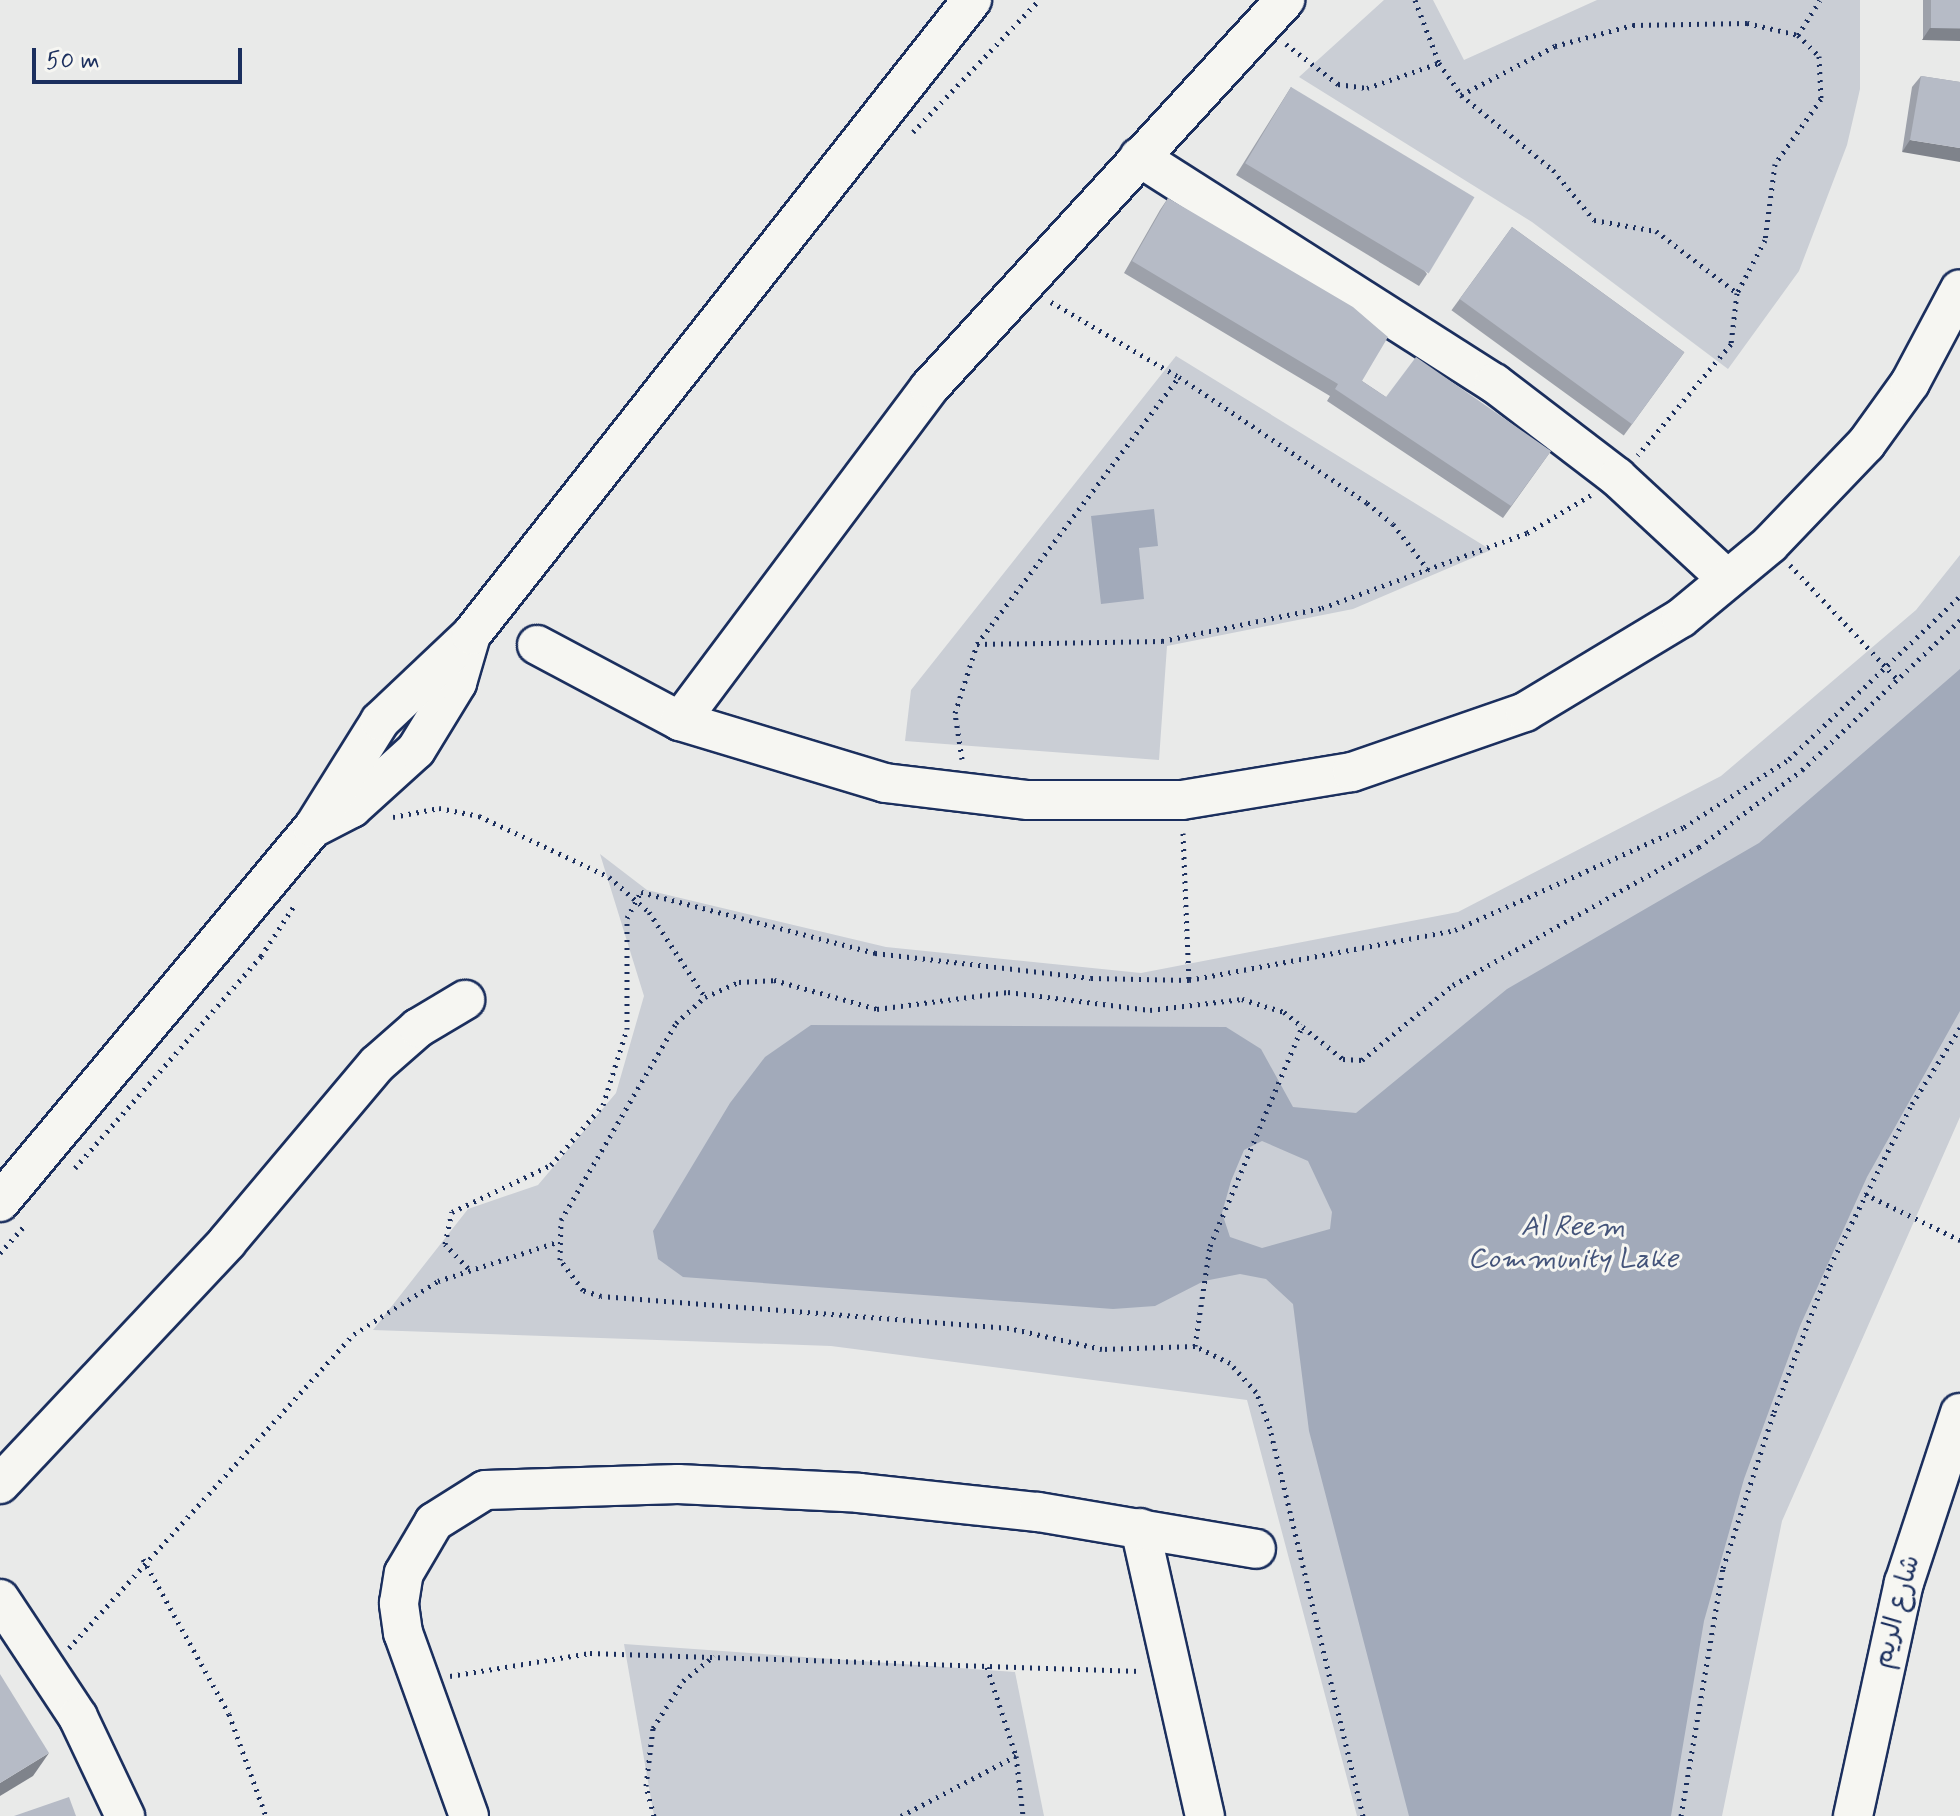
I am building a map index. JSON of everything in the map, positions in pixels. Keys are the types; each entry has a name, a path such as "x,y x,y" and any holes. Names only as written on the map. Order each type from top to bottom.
{"street":[{"path":"0,1202 313,828 352,808 416,750 457,683 471,635 972,0"},
{"path":"680,721 843,497 1019,283 1273,12"},
{"path":"1139,157 1428,337 1617,477 1727,579"},
{"path":"537,645 680,721 815,767 959,794 1182,800 1352,772 1468,735 1579,685 1727,579 1770,544 1866,444 1910,383 1960,289"},
{"path":"0,1484 227,1242 377,1064 418,1028 465,1000"},
{"name":"شارع الريم","path":"1853,1816 1901,1596 1960,1413"},
{"path":"469,1816 403,1633 404,1573 434,1522 485,1490 769,1488 964,1503 1140,1528 1256,1549"},
{"path":"1140,1528 1205,1816"},
{"path":"0,1599 51,1670 125,1816"}],"path":[{"path":"1415,0 1439,63 1461,95 1553,170 1594,220 1656,231 1737,293"},
{"path":"1798,35 1820,0"},
{"path":"1273,12 1338,84 1367,88 1439,63"},
{"path":"977,644 1162,641 1359,599 1527,533 1617,477 1726,354 1737,293 1761,255 1775,164 1825,86 1819,56 1798,35 1747,23 1620,27 1555,46 1461,95"},
{"path":"1019,283 1179,377 1367,503 1393,524 1429,571"},
{"path":"959,794 963,753 955,713 977,644 1179,377"},
{"path":"1770,544 1899,681"},
{"path":"387,819 439,808 479,816 635,896 945,965 1189,980 1455,930 1684,827 1789,759 1889,669 1960,596"},
{"path":"1363,1816 1265,1409 1244,1376 1195,1346 1102,1349 1009,1328 601,1296 569,1277 557,1242 566,1211 666,1039 705,997 765,979 877,1009 1008,992 1150,1010 1242,999 1303,1025 1343,1059 1371,1056 1453,985 1699,847 1802,770 1960,620"},
{"path":"1182,800 1189,980"},
{"path":"635,896 705,997"},
{"path":"468,1268 445,1244 452,1212 551,1165 603,1105 627,1029 627,918 635,896"},
{"path":"1195,1346 1210,1246 1260,1114 1303,1025"},
{"path":"1681,1816 1723,1568 1801,1340 1865,1194 1960,1028"},
{"path":"1865,1194 1960,1240"},
{"path":"51,1670 143,1559 354,1334 468,1268 557,1242"},
{"path":"143,1559 229,1714 266,1816"},
{"path":"423,1685 551,1655 714,1656 1172,1671"},
{"path":"654,1816 646,1786 653,1728 683,1681 714,1656"},
{"path":"987,1667 1016,1756 1023,1816"},
{"path":"901,1816 1016,1756"}],"shaded area":[{"path":"1384,0 1433,0 1464,60 1597,0 1860,0 1860,89 1847,145 1799,271 1728,369 1532,222 1299,77"},
{"path":"1176,356 1491,550 1353,609 1167,646 1159,760 905,741 911,690"},
{"name":"Al Reem Community Lake","path":"1960,555 1960,1117 1782,1521 1722,1816 1357,1816 1247,1400 831,1346 373,1330 468,1209 538,1185 616,1093 644,996 600,854 647,890 886,947 1141,973 1458,912 1721,776 1916,610"},
{"path":"624,1644 1015,1672 1044,1816 654,1816"}],"water":[{"path":"1154,509 1158,546 1139,548 1144,599 1101,604 1091,516"},
{"name":"Al Reem Community Lake","path":"1960,669 1960,1011 1867,1177 1800,1326 1744,1479 1704,1621 1671,1816 1409,1816 1309,1431 1293,1304 1266,1279 1240,1274 1204,1281 1155,1306 1113,1309 683,1277 658,1259 653,1231 730,1103 765,1057 811,1025 1226,1027 1261,1049 1293,1107 1356,1113 1507,989 1759,843","holes":["1262,1141 1308,1161 1332,1212 1330,1229 1262,1248 1230,1237 1222,1213 1244,1150"]}],"building":[{"path":"1931,0 1960,0 1960,28 1931,28"},
{"path":"1921,76 1960,82 1960,148 1910,140"},
{"path":"1291,87 1474,197 1429,274 1245,163"},
{"path":"1168,198 1353,307 1388,337 1362,381 1386,397 1416,357 1551,451 1511,506 1335,389 1338,384 1132,261"},
{"path":"1512,227 1684,352 1632,424 1460,299"},
{"path":"0,1674 49,1753 0,1783"},
{"path":"69,1797 76,1816 14,1816"}]}
